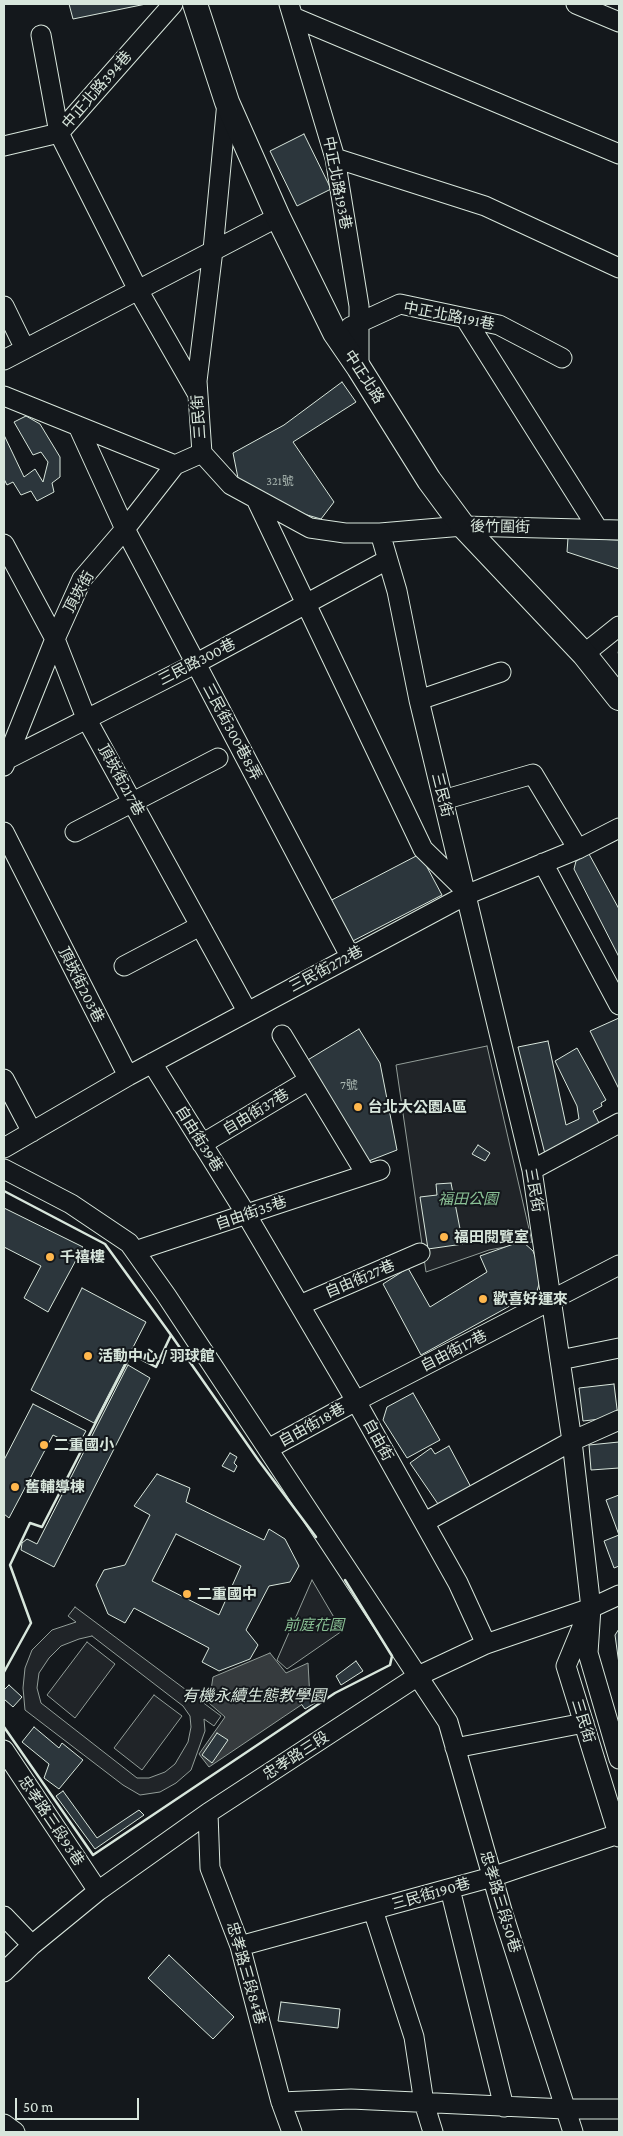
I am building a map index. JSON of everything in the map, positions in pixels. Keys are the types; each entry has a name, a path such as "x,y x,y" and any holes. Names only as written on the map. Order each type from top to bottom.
{"main road":[{"name":"中正北路","path":"195,4 227,102 278,217 335,333 429,480 463,526 584,654 619,698"}],"street":[{"name":"中正北路394巷","path":"4,146 60,133 172,4"},
{"path":"576,4 619,22"},
{"path":"291,10 619,154"},
{"name":"中正北路193巷","path":"291,10 335,158 359,306 359,368"},
{"path":"41,35 60,133 138,290 198,394"},
{"name":"三民街","path":"227,102 213,250 197,381 202,453 231,485 310,528 345,533 380,533 397,591 419,700 532,1170 572,1441 591,1608 588,1652 619,1759"},
{"path":"335,158 485,206 619,268"},
{"path":"4,360 278,217"},
{"name":"中正北路191巷","path":"335,333 400,304 499,325 562,358"},
{"path":"4,306 25,349"},
{"path":"465,318 598,529"},
{"path":"4,396 175,465"},
{"name":"三民街300巷8弄","path":"78,426 125,529 350,956"},
{"name":"頂崁街","path":"4,763 55,638 82,578 125,529 175,465 202,453"},
{"path":"256,499 305,605 423,848 466,892"},
{"name":"後竹圍街","path":"380,533 463,526 619,530"},
{"name":"頂崁街217巷","path":"4,544 55,638 86,718 247,1011"},
{"name":"三民路300巷","path":"4,763 86,718 195,664 387,560"},
{"path":"584,654 619,626"},
{"path":"419,700 501,672"},
{"path":"75,832 218,758"},
{"path":"443,800 534,774 578,849"},
{"name":"三民街272巷","path":"152,1063 466,892 578,849 619,828"},
{"name":"頂崁街203巷","path":"4,832 128,1076"},
{"path":"544,863 619,1005"},
{"path":"124,966 200,926"},
{"name":"自由街35巷","path":"135,1252 373,1172 309,1080 282,1035"},
{"path":"4,1148 152,1063"},
{"name":"自由街39巷","path":"152,1063 246,1214"},
{"path":"4,1079 32,1132"},
{"name":"自由街37巷","path":"202,1144 309,1080"},
{"path":"532,1170 619,1123"},
{"name":"忠孝路三段50巷","path":"4,1169 70,1204 129,1243 166,1295 448,1722 492,1877 573,2132"},
{"name":"自由街","path":"246,1214 425,1522 458,1583 486,1644"},
{"name":"自由街27巷","path":"300,1304 420,1253"},
{"name":"自由街17巷","path":"356,1401 552,1302 619,1265"},
{"path":"560,1360 619,1348"},
{"name":"自由街18巷","path":"268,1450 356,1401"},
{"path":"425,1522 572,1441 619,1420"},
{"name":"忠孝路三段","path":"4,1972 32,1945 98,1891 208,1813 418,1676 486,1644 591,1608 619,1595"},
{"name":"三民街","path":"591,1608 566,1666 619,1836"},
{"path":"456,1748 584,1723"},
{"name":"忠孝路三段93巷","path":"4,1750 98,1891"},
{"name":"忠孝路三段84巷","path":"208,1813 210,1868 240,1946 281,2102 292,2132"},
{"name":"三民街190巷","path":"240,1946 492,1877 619,1836"},
{"path":"450,1889 504,2107"},
{"path":"373,1910 414,2037 424,2103 433,2132"},
{"path":"4,1916 32,1945"},
{"path":"281,2102 351,2099 504,2107 619,2109"},
{"path":"4,2124 15,2132"}],"green space":[{"name":"福田公園","path":"487,1046 532,1242 489,1250 426,1272 396,1065"},
{"name":"前庭花園","path":"312,1580 342,1631 287,1669 277,1660"},
{"path":"75,1607 221,1716 214,1726 204,1719 205,1731 191,1770 176,1783 160,1792 140,1795 123,1785 25,1710 23,1688 25,1668 32,1650 52,1630 76,1622 68,1616","holes":["92,1636 183,1706 190,1716 191,1727 188,1742 175,1764 165,1772 149,1778 137,1778 41,1703 37,1688 39,1673 49,1658 61,1646"]},
{"path":"87,1642 115,1664 75,1718 47,1695"},
{"path":"154,1695 182,1716 142,1770 114,1748"}],"water":[{"name":"有機永續生態教學園","path":"270,1653 286,1673 308,1663 310,1699 209,1767 199,1754 225,1717 209,1703 213,1677"}],"building":[{"path":"69,4 146,4 73,19"},
{"path":"304,134 331,189 297,206 270,151"},
{"path":"342,382 356,402 293,442 334,502 321,519 286,509 239,483 233,453 284,425"},
{"path":"26,416 40,424 60,457 60,477 52,483 54,492 37,501 31,491 21,495 13,482 7,485 4,479 4,435 24,477 35,469 43,482 48,462 41,452 33,455 14,422"},
{"path":"568,538 619,540 619,569 567,552"},
{"path":"420,854 442,895 347,944 326,903"},
{"path":"589,854 619,909 619,957 574,869 576,861"},
{"path":"619,1018 619,1089 590,1031"},
{"name":"台北大公園A區","path":"359,1029 380,1063 397,1150 361,1164 301,1064"},
{"path":"548,1041 566,1125 579,1119 577,1106 555,1061 577,1048 606,1100 601,1103 602,1106 593,1111 601,1127 545,1154 518,1047"},
{"path":"478,1145 490,1153 485,1161 472,1154"},
{"path":"451,1183 463,1244 428,1249 420,1197 437,1195 436,1184"},
{"name":"千禧樓","path":"4,1208 83,1247 48,1312 24,1298 41,1266 4,1247"},
{"name":"歡喜好運來","path":"522,1241 533,1251 542,1274 537,1291 421,1355 383,1284 408,1268 430,1307 487,1272 480,1256"},
{"name":"活動中心 / 羽球館","path":"82,1288 146,1322 94,1423 31,1390"},
{"path":"128,1365 150,1378 54,1567 21,1550 22,1543 27,1539 37,1544"},
{"path":"614,1384 618,1417 583,1421 579,1388"},
{"path":"413,1393 440,1440 407,1458 383,1420 387,1407"},
{"name":"舊輔導棟","path":"33,1404 86,1431 77,1447 53,1435 9,1518 4,1514 4,1460"},
{"path":"619,1442 619,1468 591,1470 589,1445"},
{"path":"449,1446 472,1489 438,1504 410,1463 431,1448 435,1454"},
{"path":"230,1453 237,1457 234,1463 237,1466 234,1472 222,1466"},
{"path":"157,1474 190,1488 186,1502 264,1540 269,1529 285,1539 299,1566 290,1582 269,1586 246,1630 258,1645 250,1659 219,1671 202,1662 209,1648 134,1608 125,1623 108,1614 96,1585 104,1570 125,1565 150,1515 134,1506","holes":["176,1534 241,1566 219,1615 152,1581"]},
{"path":"619,1495 619,1535 606,1500"},
{"path":"619,1535 619,1566 614,1568 604,1541"},
{"path":"619,1629 619,1664 615,1635"},
{"path":"356,1661 363,1671 341,1685 336,1676"},
{"path":"9,1685 22,1697 13,1707 4,1699 4,1690"},
{"path":"317,1688 323,1698 305,1709 299,1701"},
{"path":"34,1727 59,1748 62,1743 83,1760 59,1789 44,1778 49,1764 22,1742"},
{"path":"217,1733 228,1740 212,1763 202,1755"},
{"path":"63,1791 97,1838 139,1810 144,1815 95,1849 56,1796"},
{"path":"169,1955 234,2017 213,2039 148,1978"},
{"path":"281,2002 340,2009 338,2028 278,2021"}],"wall":[{"path":"4,1191 105,1244 259,1461 316,1537"},
{"path":"4,1672 31,1623 10,1565 30,1523 42,1527 131,1354 156,1367 171,1335"},
{"path":"4,1727 93,1855 335,1693 390,1665 392,1656 345,1580"}],"place":[{"name":"台北大公園A區","path":"358,1107"},
{"name":"福田閱覽室","path":"444,1237"},
{"name":"千禧樓","path":"50,1257"},
{"name":"歡喜好運來","path":"483,1299"},
{"name":"活動中心 / 羽球館","path":"88,1356"},
{"name":"二重國小","path":"44,1445"},
{"name":"舊輔導棟","path":"15,1487"},
{"name":"二重國中","path":"187,1594"}]}
